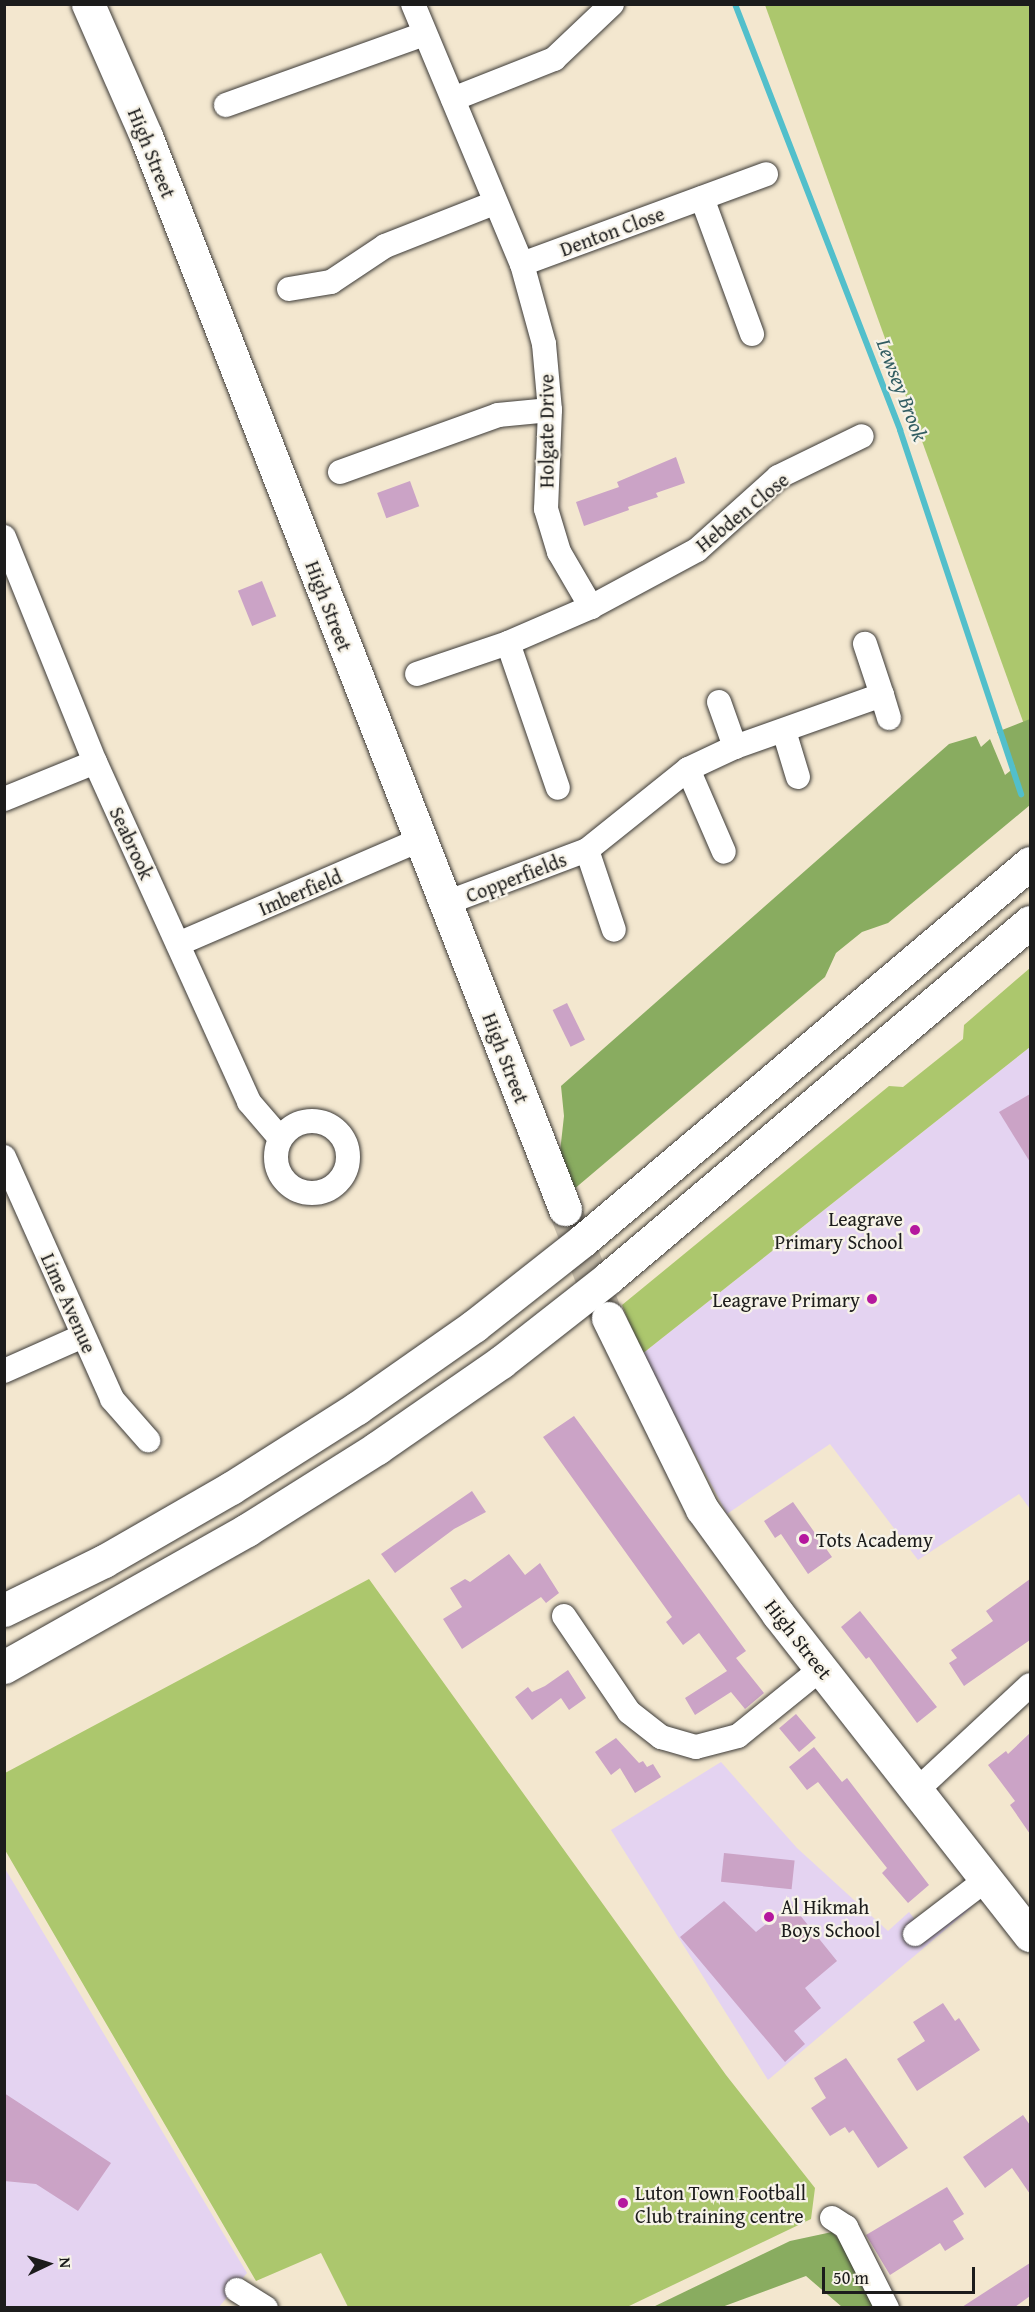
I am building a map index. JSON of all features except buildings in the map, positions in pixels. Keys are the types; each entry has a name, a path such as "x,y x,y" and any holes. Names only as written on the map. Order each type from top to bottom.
{"main road":[{"name":"High Street","path":"88,4 146,136 565,1209"},
{"path":"4,1610 104,1560 231,1488 357,1408 474,1326 582,1241 1030,863"},
{"path":"4,1667 247,1530 377,1448 501,1362 608,1278 1030,922"},
{"name":"High Street","path":"608,1318 702,1509 822,1668 1030,1935"}],"street":[{"name":"Holgate Drive","path":"413,4 494,203 522,264 544,344 550,410 546,509 559,552 591,607"},
{"path":"453,99 554,58 612,4"},
{"path":"226,105 424,34"},
{"name":"Denton Close","path":"522,264 766,174"},
{"path":"702,198 752,334"},
{"path":"290,289 331,282 385,246 494,203"},
{"path":"340,472 498,415 550,410"},
{"name":"Hebden Close","path":"591,607 698,550 778,477 862,436"},
{"name":"Seabrook","path":"4,537 95,762 249,1102 280,1138"},
{"path":"417,674 508,643 591,607"},
{"path":"508,643 558,788"},
{"name":"Copperfields","path":"446,903 586,850 688,769 735,747 784,731 885,706 865,644"},
{"path":"719,702 735,747"},
{"path":"784,731 798,777"},
{"path":"4,799 95,762"},
{"path":"688,769 724,852"},
{"name":"Imberfield","path":"178,944 422,839"},
{"name":"Copperfields","path":"586,850 614,930"},
{"name":"Lime Avenue","path":"4,1157 112,1399 148,1440"},
{"path":"4,1371 83,1336"},
{"path":"564,1616 629,1712 661,1737 696,1747 738,1736 822,1668"},
{"path":"917,1790 1030,1685"},
{"path":"915,1934 987,1879"},
{"path":"832,2218 846,2228 887,2307"},
{"path":"237,2290 266,2307"}],"shaded area":[{"name":"Leagrave Primary","path":"1030,1047 1030,1509 1019,1494 918,1560 830,1444 727,1514 642,1354"},
{"name":"Al Hikmah Boys School","path":"721,1762 797,1848 888,1931 909,1912 916,1921 955,1888 971,1908 768,2080 611,1830"},
{"path":"4,1867 247,2273 219,2307 5,2307"}],"green space":[{"path":"765,5 1030,5 1030,741"},
{"path":"1030,719 1030,805 888,923 862,932 836,953 825,977 573,1190 559,1161 564,1116 561,1086 949,744 976,736 981,747 990,739 1005,775 1015,767 997,732"},
{"path":"1030,968 1030,1047 642,1354 622,1305 889,1086 903,1087 963,1039 964,1025"},
{"path":"369,1579 726,2075 815,2188 811,2219 627,2307 348,2307 321,2253 256,2281 5,1850 5,1773"},
{"path":"832,2232 849,2250 882,2307 842,2307 806,2276 722,2307 651,2308 790,2241"}],"waterway":[{"name":"Lewsey Brook","path":"735,4 900,430 1021,794"}],"tunnel":[{"path":"565,1209 606,1314"}],"place":[{"name":"Leagrave Primary School","path":"915,1230"},
{"name":"Leagrave Primary","path":"872,1299"},
{"name":"Tots Academy","path":"804,1539"},
{"name":"Al Hikmah Boys School","path":"769,1917"},
{"name":"Luton Town Football Club training centre","path":"623,2203"}]}
